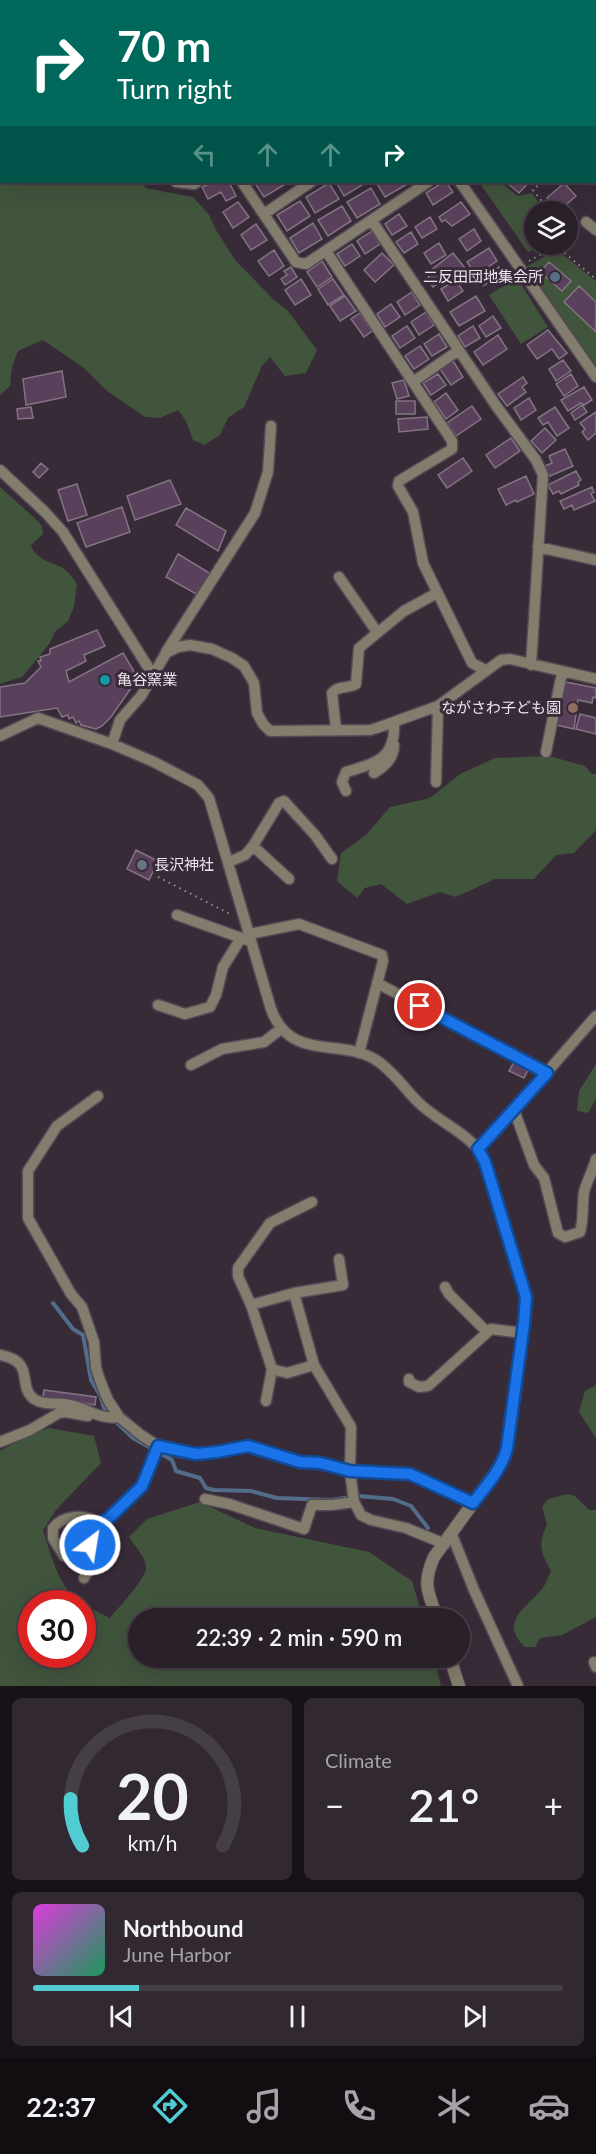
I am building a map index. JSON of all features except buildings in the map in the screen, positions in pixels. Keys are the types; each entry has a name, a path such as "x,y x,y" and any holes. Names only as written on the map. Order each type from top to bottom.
{"street":[{"path":"243,183 296,262 306,264 427,183"},
{"path":"264,214 310,183"},
{"path":"461,183 596,377"},
{"path":"372,221 497,407 536,460 543,476 531,665"},
{"path":"586,222 596,230"},
{"path":"326,251 452,441 452,449 399,481 398,486 413,512 423,563 437,593 472,663 485,670"},
{"path":"413,382 459,350"},
{"path":"112,744 120,720 141,696 255,513 268,472 271,426"},
{"path":"0,470 63,532 153,675"},
{"path":"538,547 596,560"},
{"path":"339,577 377,632"},
{"path":"336,729 332,693 338,688 356,684 358,651 377,632 404,611 437,593"},
{"path":"166,653 177,647 190,645 212,649 232,657 244,666 254,683 256,713 263,724 270,731 282,733 336,729 370,730 438,706 485,670 505,659 596,680"},
{"path":"546,752 562,673"},
{"path":"436,782 438,706"},
{"path":"0,736 38,718 112,744 154,762 198,785 209,798 275,1019 282,1028 304,1043 359,1053 377,1060 419,1104 478,1149 485,1162 524,1285 526,1297 523,1333 505,1456 434,1557 427,1574 427,1588 434,1608"},
{"path":"374,773 385,766 392,756 395,738 394,722"},
{"path":"346,791 342,782 346,772 374,763 395,738"},
{"path":"229,862 245,855 279,803 284,801 315,835 332,859"},
{"path":"253,846 288,879"},
{"path":"177,915 248,934 299,924 377,952 383,958 359,1053"},
{"path":"158,1005 185,1014 210,1007 216,995 223,967 248,934"},
{"path":"377,983 547,1073"},
{"path":"478,1149 596,1017"},
{"path":"191,1065 222,1049 264,1042 282,1028"},
{"path":"98,1096 57,1126 28,1171 28,1218 71,1294 82,1307 94,1342 96,1368 101,1383 119,1417 158,1446 196,1454 248,1446 300,1462 320,1463 350,1471 410,1474 473,1503"},
{"path":"514,1110 534,1165 544,1178 558,1233 565,1237 580,1232 585,1188 596,1159"},
{"path":"266,1401 272,1369 251,1305 238,1276 238,1268 270,1223 312,1202"},
{"path":"251,1305 294,1293 343,1285 339,1259"},
{"path":"445,1287 449,1294 486,1331"},
{"path":"294,1293 314,1365 351,1427 350,1471 354,1502 361,1515 371,1520 448,1540 474,1590 518,1686"},
{"path":"409,1379 409,1382 416,1386 428,1386 486,1331 495,1328 523,1333"},
{"path":"0,1355 17,1361 26,1375 26,1388 35,1400 70,1405 109,1419 119,1417"},
{"path":"272,1369 287,1372 314,1365"},
{"path":"0,1442 30,1430 59,1413 65,1412 81,1416 97,1414"},
{"path":"99,1522 108,1519 142,1486 158,1446"},
{"path":"205,1499 229,1504 304,1529 312,1505 354,1502"},
{"path":"64,1556 53,1538 52,1527 58,1520 92,1517 99,1522"},
{"path":"84,1578 88,1571 90,1545 99,1522"},
{"path":"453,1668 459,1686"}],"path":[{"path":"541,183 533,190 542,201"},
{"path":"519,267 540,255"},
{"path":"568,255 596,279"},
{"path":"158,877 248,934"}],"green space":[{"path":"0,183 143,183 146,188 193,197 209,215 235,260 288,311 317,350 306,373 285,376 270,357 262,366 244,407 228,418 220,435 204,445 193,440 186,421 178,410 160,418 145,417 107,391 84,368 43,340 18,351 12,367 10,386 0,395"},
{"path":"480,183 501,183 518,196 532,193 538,201 524,201 524,246"},
{"path":"548,255 563,255 596,281 596,371 524,268"},
{"path":"517,278 548,327 521,344 489,295"},
{"path":"0,487 42,527 43,534 31,545 35,553 64,569 77,584 74,607 68,621 55,632 50,643 22,677 0,684"},
{"path":"549,756 585,766 592,774 596,774 596,830 574,853 556,855 534,879 495,879 456,897 440,892 407,904 381,884 365,888 357,898 337,881 341,853 366,835 390,807 430,798 460,774 495,758"},
{"path":"596,1064 596,1099 588,1113 577,1111 579,1091"},
{"path":"596,1385 596,1438 579,1412 585,1391"},
{"path":"49,1428 94,1436 101,1463 56,1510 43,1530 53,1560 68,1590 18,1590 18,1668 96,1668 96,1611 110,1618 145,1572 144,1559 129,1537 147,1519 200,1502 255,1528 369,1552 412,1581 420,1608 128,1608 128,1668 436,1668 441,1686 0,1686 0,1451 26,1436"},
{"path":"567,1494 575,1496 589,1510 596,1510 596,1617 562,1635 540,1638 535,1647 525,1647 517,1638 514,1630 515,1622 518,1615 543,1587 551,1571 541,1548 547,1524 542,1507 548,1499"}],"waterway":[{"path":"53,1303 73,1329 83,1335 91,1380 100,1395 104,1408 111,1415"},
{"path":"115,1421 133,1438 172,1460 176,1471 200,1478 206,1488 251,1491 277,1498 331,1500 358,1496 393,1499 411,1506 428,1528"}],"place":[{"name":"二反田団地集会所","path":"555,277"},
{"name":"亀谷窯業","path":"105,680"},
{"name":"ながさわ子ども園","path":"573,708"},
{"name":"長沢神社","path":"142,865"}],"route":[{"path":"90,1545 99,1522 108,1519 125,1505 142,1486 158,1446 196,1454 248,1446 300,1462 320,1463 350,1471 410,1474 473,1503 497,1470 507,1448 526,1297 485,1162 478,1149 547,1073 420,1006"}]}
